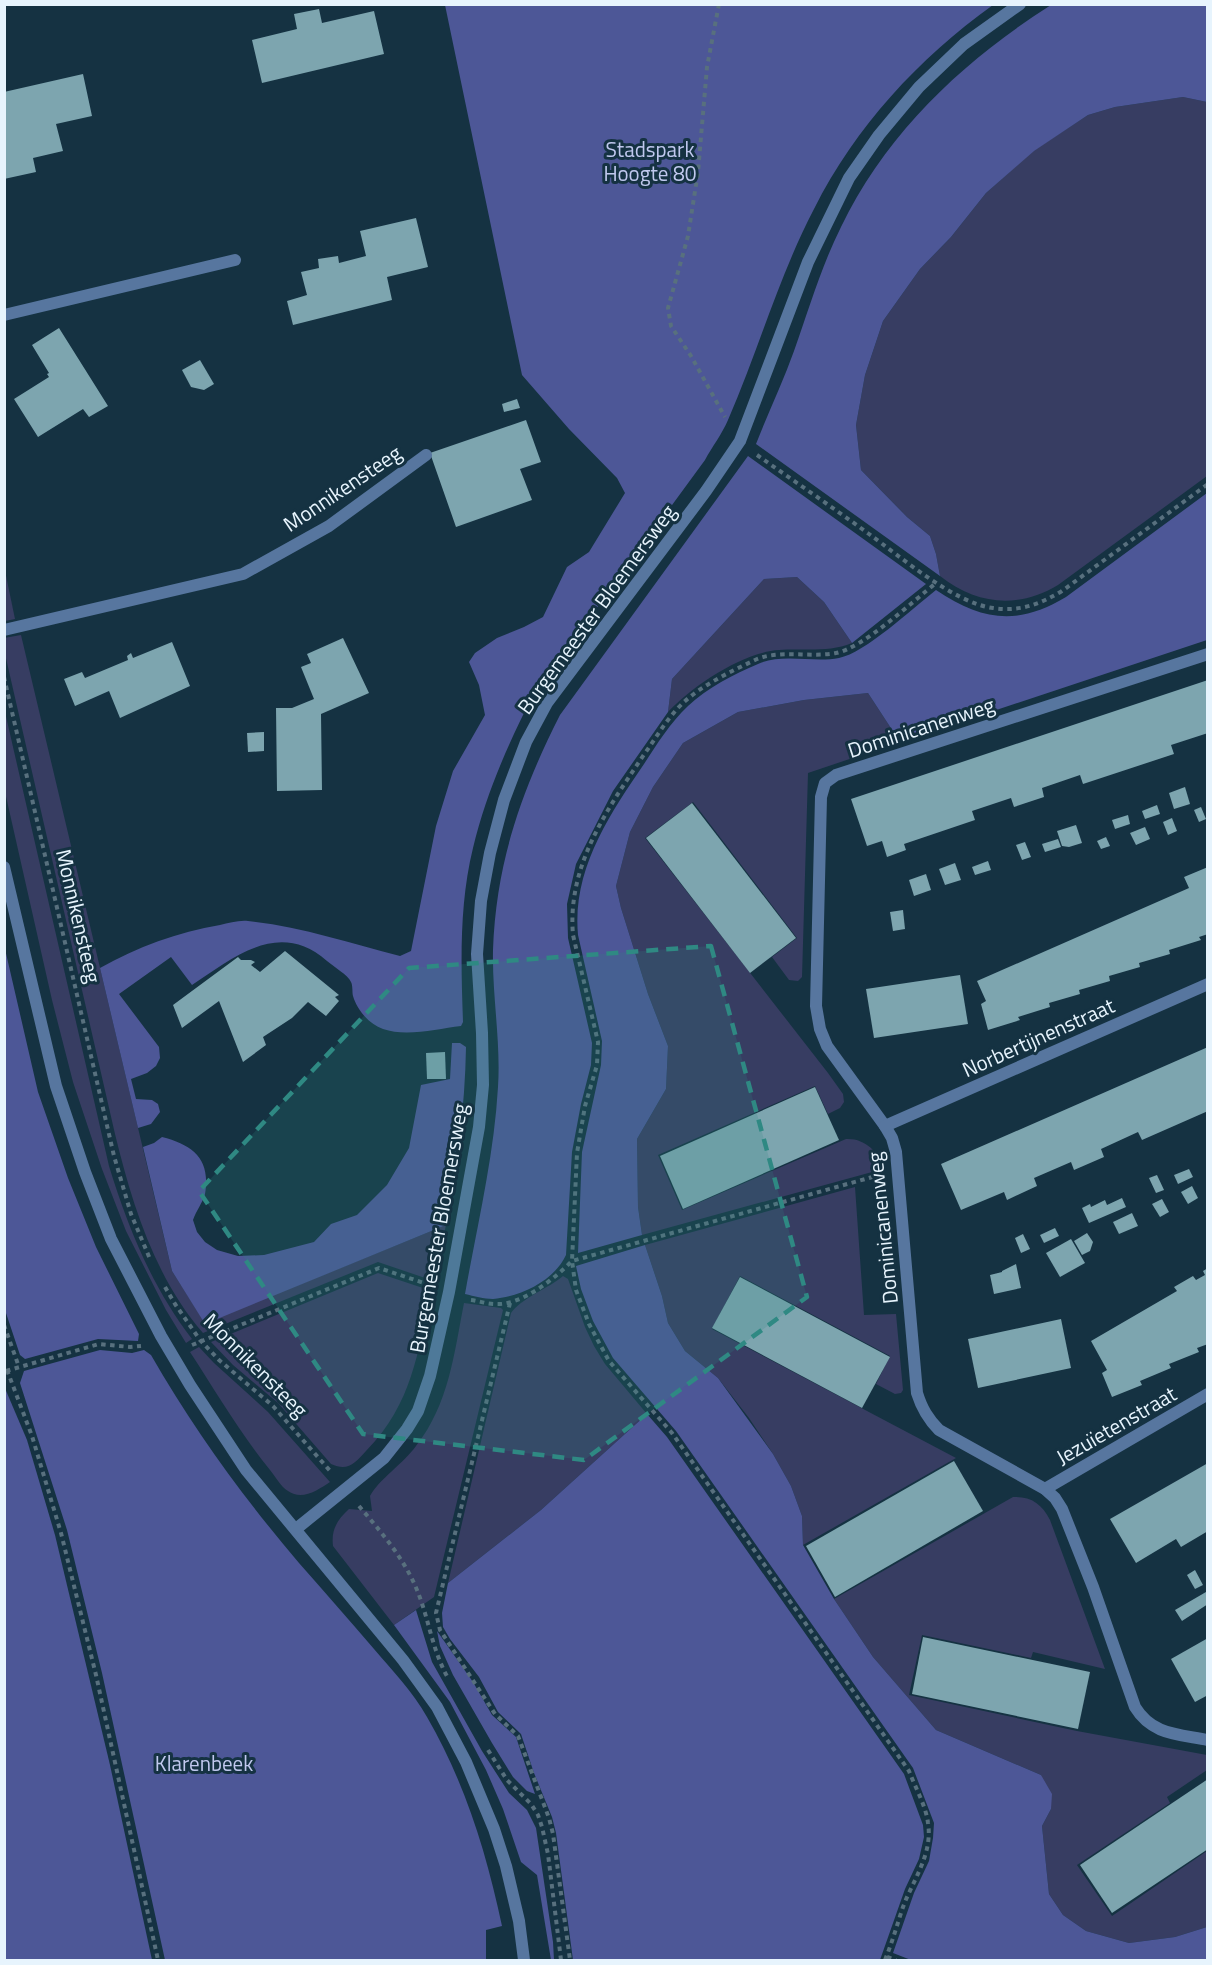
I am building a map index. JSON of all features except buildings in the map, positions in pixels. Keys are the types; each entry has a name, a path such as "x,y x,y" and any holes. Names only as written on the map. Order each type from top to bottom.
{"street":[{"name":"Burgemeester Bloemersweg","path":"296,1529 384,1458 418,1411 430,1376 449,1292 479,1127 483,1084 477,954 481,901 490,853 504,800 526,742 547,703 740,441 808,262 849,178 879,135 919,87 964,44 1020,4"},
{"path":"4,315 235,260"},
{"name":"Monnikensteeg","path":"4,630 243,574 329,526 426,455"},
{"name":"Dominicanenweg","path":"1208,654 836,775 825,783 821,797 816,1006 820,1029 827,1046 892,1138 897,1170 917,1393 922,1409 929,1420 946,1435 1045,1489 1055,1498 1062,1509 1093,1587 1135,1707 1141,1717 1152,1726 1165,1731 1208,1740"},
{"path":"4,867 56,1086 85,1172 111,1239 161,1336 246,1470 438,1707 470,1771 494,1828 519,1921 524,1960"},
{"name":"Norbertijnenstraat","path":"885,1126 1208,984"},
{"name":"Jezuïetenstraat","path":"1045,1489 1208,1395"}],"path":[{"path":"719,4 707,67 699,172 690,225 668,308 671,326 740,441 936,583 977,604 992,608 1028,608 1044,602 1208,484"},
{"path":"896,1960 886,1959 903,1907 924,1860 928,1838 928,1823 909,1771 672,1433 609,1361 589,1324 576,1290 572,1261 577,1153 585,1106 597,1065 598,1042 573,935 572,904 581,866 618,794 670,717 700,689 769,655 824,655 855,647 936,583"},
{"name":"Monnikensteeg","path":"4,677 114,1156 131,1214 151,1260"},
{"path":"173,1356 200,1340 379,1268 464,1299 495,1304 510,1303 547,1282 572,1261 897,1170"},
{"name":"Monnikensteeg","path":"160,1278 200,1340 219,1360 273,1407 392,1546 409,1571 422,1602 438,1661 453,1688"},
{"path":"510,1303 436,1613 441,1630 495,1714 518,1736 553,1834 570,1960"},
{"path":"4,1325 19,1367"},
{"path":"158,1960 96,1675 61,1533 32,1436 6,1371 99,1344 141,1346 161,1336"},
{"path":"486,1747 507,1780 531,1804 538,1815 542,1827 561,1960"}],"highlighted area":[{"path":"711,946 807,1297 584,1460 363,1434 199,1191 409,968"}],"shaded area":[{"path":"1183,97 1207,102 1207,476 1058,585 1043,593 1028,598 998,600 968,593 940,576 930,536 907,517 861,470 856,425 865,375 883,321 920,269 951,237 986,193 1033,151 1088,115 1115,107"},
{"path":"4,566 15,619 5,621 4,621"},
{"path":"797,577 824,602 852,643 825,649 779,650 750,657 704,681 668,712 672,679 764,579"},
{"path":"21,635 172,1271 205,1323 446,1225 434,1281 378,1262 203,1333 171,1289 147,1239 129,1187 115,1134 5,654 4,638"},
{"path":"868,693 900,742 808,773 802,977 798,981 789,980 772,957 797,938 693,802 645,838 828,1073 843,1094 844,1102 840,1108 828,1114 815,1086 658,1155 682,1210 846,1139 859,1141 870,1147 878,1157 883,1169 642,1235 638,1207 637,1139 666,1089 668,1046 648,994 616,886 630,832 653,787 683,743 738,712 804,700"},
{"path":"5,712 109,1166 124,1212 153,1278 192,1339 186,1343 166,1310 126,1231 102,1169 73,1082 5,792"},
{"path":"855,1187 864,1315 896,1314 903,1390 901,1393 895,1394 876,1384 890,1356 740,1276 712,1329 956,1458 803,1545 802,1516 791,1486 749,1418 718,1378 685,1351 668,1323 662,1296 645,1245"},
{"path":"378,1273 432,1291 417,1356 404,1396 382,1433 351,1465 342,1467 331,1464 278,1403 233,1365 211,1342"},
{"path":"563,1276 568,1279 594,1346 605,1364 647,1414 541,1510 448,1583 511,1313 521,1303"},
{"path":"464,1303 503,1310 434,1597 394,1625 333,1546 334,1530 338,1521 349,1509 372,1511 370,1496 374,1490 411,1452 427,1430 449,1378"},
{"path":"199,1347 268,1412 330,1482 304,1495 293,1494 283,1487 238,1427 190,1352"},
{"path":"1013,1497 1035,1502 1050,1520 1105,1669 1033,1652 1031,1658 922,1635 909,1695 1077,1731 1207,1755 1207,1770 1167,1797 1170,1803 1077,1865 1112,1916 1207,1851 1207,1927 1175,1937 1129,1943 1086,1931 1063,1915 1049,1894 1042,1826 1051,1809 1041,1775 936,1730 873,1657 834,1599"}],"green space":[{"name":"Stadspark Hoogte 80","path":"445,5 993,5 965,26 914,71 869,122 849,150 801,234 739,394 720,435 705,460 533,695 498,770 484,808 468,869 463,913 463,1022 461,1026 411,1032 392,1031 378,1027 364,1016 357,1006 352,984 347,977 309,949 292,943 274,943 257,947 241,954 192,985 171,957 119,994 159,1047 160,1058 156,1066 147,1073 131,1079 136,1099 152,1100 158,1104 160,1112 151,1124 138,1128 100,968 128,953 173,936 241,921 267,923 305,931 400,956 411,951 436,826 453,771 485,715 479,685 469,662 475,653 497,638 543,617 567,567 589,552 625,493 617,478 569,429 522,375"},
{"path":"1051,5 1207,5 1207,102 1183,97 1115,107 1088,115 1034,151 986,193 951,237 920,269 883,321 865,375 856,425 861,470 907,517 930,536 940,576 756,444 790,363 834,242 860,192 881,160 930,101 958,75 988,50"},
{"path":"748,456 926,584 852,643 824,602 797,577 764,579 672,679 668,712 613,791 576,864 567,904 568,938 592,1043 591,1065 572,1152 566,1255 553,1273 525,1291 493,1299 465,1294 489,1165 496,1113 499,1070 493,967 495,918 505,858 522,800 560,715"},
{"path":"1207,493 1207,640 900,742 868,693 804,700 738,712 683,743 653,787 630,832 616,886 648,994 668,1046 666,1089 637,1139 638,1207 642,1235 578,1253 582,1152 601,1065 602,1041 578,935 581,888 587,866 606,823 675,719 695,699 712,687 758,664 777,659 829,659 850,654 875,639 936,590 969,608 1000,616 1016,616 1049,606 1066,597"},
{"path":"5,949 38,1092 68,1178 96,1247 139,1334 138,1341 98,1339 25,1359 20,1355 4,1307"},
{"path":"452,1043 460,1043 466,1047 460,1137 446,1225 205,1324 172,1271 143,1147 162,1137 183,1144 197,1155 205,1171 206,1182 204,1197 193,1220 197,1232 205,1242 217,1250 238,1256 264,1255 314,1242 331,1224 357,1215 387,1185 409,1148 421,1085 450,1079"},
{"path":"645,1245 662,1296 668,1323 685,1351 718,1378 773,1454 791,1486 802,1516 803,1545 834,1599 873,1657 936,1730 1041,1775 1052,1794 1051,1809 1042,1826 1049,1894 1063,1915 1086,1931 1129,1943 1175,1937 1207,1927 1207,1960 911,1960 893,1953 914,1893 929,1861 934,1823 913,1768 676,1431 613,1358 593,1321 581,1289 576,1266"},
{"name":"Klarenbeek","path":"100,1350 132,1353 144,1350 151,1355 184,1410 258,1513 402,1682 421,1708 463,1792 489,1871 502,1926 486,1930 486,1960 165,1960 102,1673 67,1530 20,1383 24,1371"},
{"path":"4,1386 27,1440 55,1535 110,1765 152,1960 5,1960"},
{"path":"647,1414 667,1437 904,1774 923,1825 924,1837 919,1859 905,1889 880,1960 573,1960 556,1833 521,1734 498,1712 479,1677 450,1639 443,1627 442,1613 448,1583 541,1510"},
{"path":"416,1610 432,1662 482,1751 509,1793 527,1810 536,1828 554,1960 551,1960 537,1875 521,1862 503,1809 486,1770 450,1702 394,1625"},
{"path":"437,1631 473,1682 492,1715 516,1737 535,1794 527,1791 513,1777 492,1743 453,1675 440,1646"}]}
